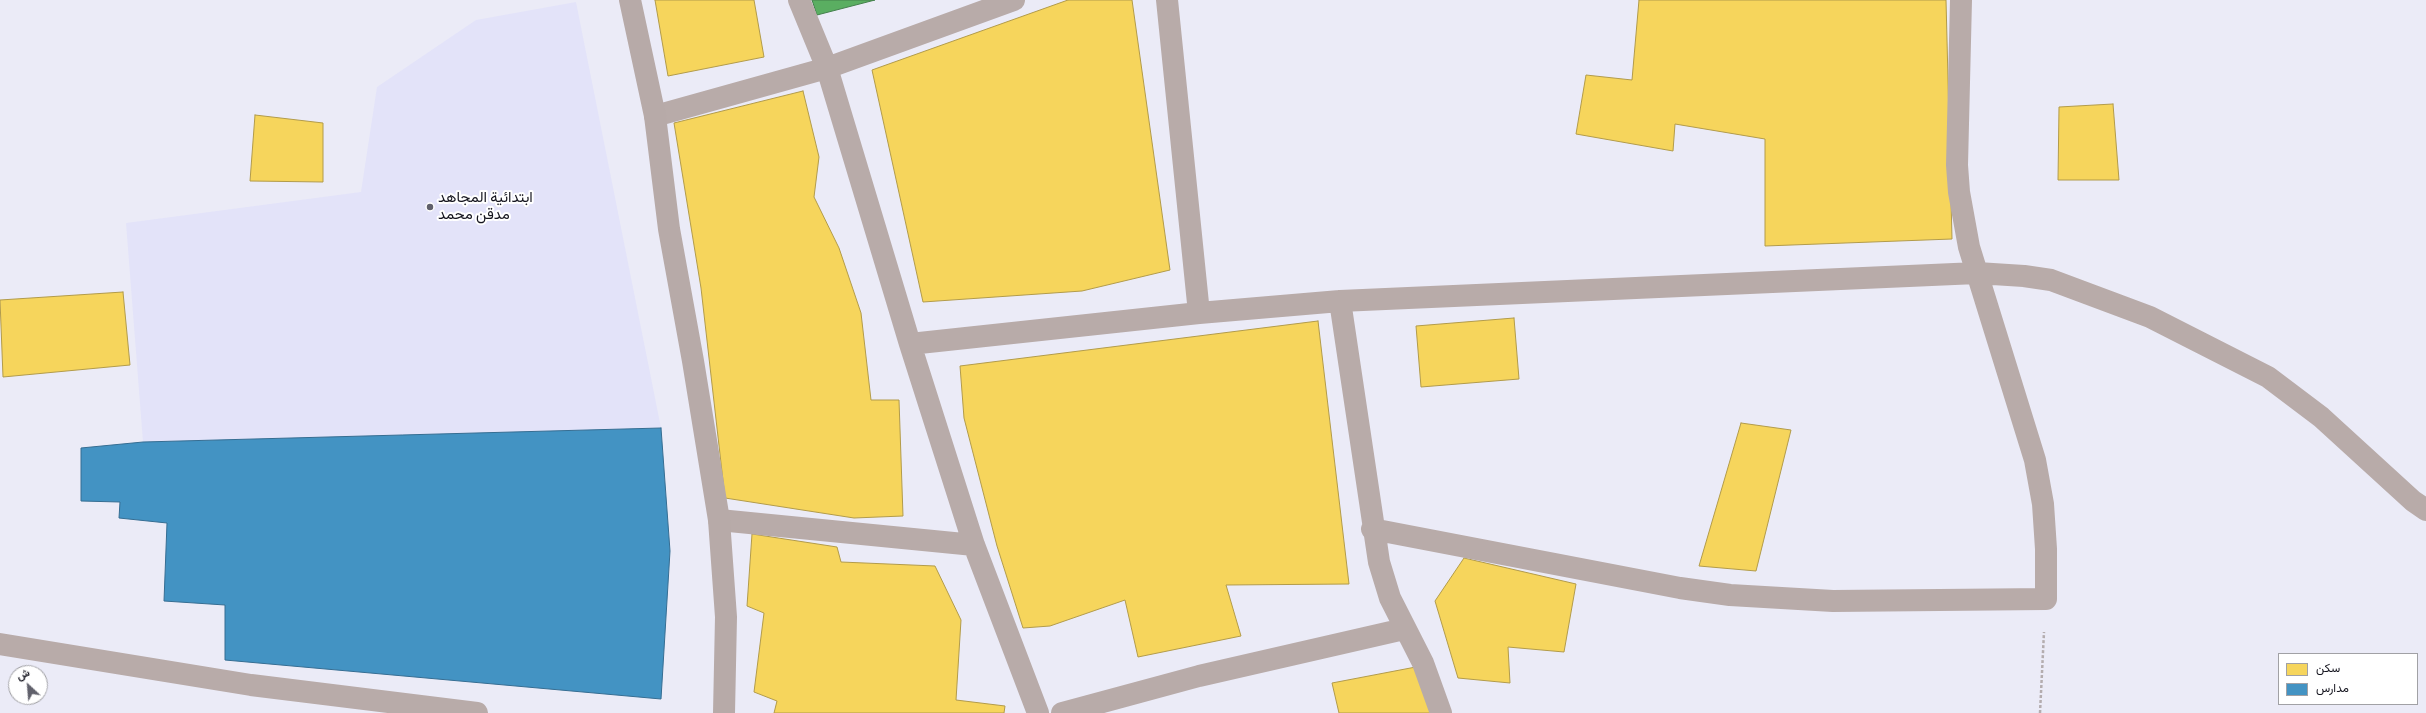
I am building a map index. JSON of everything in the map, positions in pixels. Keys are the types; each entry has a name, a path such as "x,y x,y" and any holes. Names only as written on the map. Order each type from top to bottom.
{"main road":[{"path":"630,0 655,116 669,229 693,361 719,520 726,617 724,713"}],"street":[{"path":"800,0 827,68 910,344 974,545 1038,713"},
{"path":"655,116 827,68 1014,0"},
{"path":"1166,0 1199,313"},
{"path":"1372,529 1680,588 1730,595 1833,601 2046,599 2046,549 2043,504 2035,460 1977,273 1963,220 1958,185 1961,0"},
{"path":"910,344 1199,313 1340,301 1977,273 2051,280 2082,290 2150,317 2268,377 2321,416 2413,501 2426,510"},
{"path":"1340,301 1372,529 1379,562 1390,598 1404,629 1423,664 1441,713"},
{"path":"719,520 974,545"},
{"path":"1062,713 1199,676 1404,629"},
{"path":"0,644 251,685 477,713"}],"path":[{"path":"2040,713 2046,599"}],"shaded area":[{"name":"ابتدائية المجاهد مدقن محمد","path":"576,2 661,428 143,442 126,223 361,192 377,87 476,20"}],"building: سكن":[{"path":"655,0 754,0 764,57 668,76"},
{"path":"1068,0 1132,0 1170,270 1082,291 923,302 872,70"},
{"path":"1639,0 1946,0 1952,239 1765,246 1765,139 1675,124 1673,151 1576,134 1586,75 1632,80"},
{"path":"803,91 819,157 814,197 839,248 861,313 871,400 899,400 903,516 854,518 725,498 701,288 674,123"},
{"path":"2113,104 2119,180 2058,180 2059,107"},
{"path":"255,115 323,123 323,182 250,181"},
{"path":"123,292 130,365 3,377 0,300"},
{"path":"1514,318 1519,379 1421,387 1416,326"},
{"path":"1318,321 1349,584 1226,585 1241,636 1138,657 1125,600 1050,626 1023,628 997,546 964,418 960,366"},
{"path":"1741,423 1791,430 1756,571 1699,566"},
{"path":"752,534 837,547 841,562 935,566 961,620 956,700 1005,706 1004,713 774,713 777,701 754,692 764,613 747,606"},
{"path":"1464,558 1576,584 1564,652 1508,647 1510,683 1458,678 1435,601"},
{"path":"1421,666 1432,713 1339,713 1332,683"}],"building: مدارس":[{"path":"661,428 670,551 661,699 225,660 225,605 164,601 167,523 119,518 120,502 81,501 81,448 143,442"}],"building: مرافق عامة":[{"path":"812,0 875,0 817,15"}],"place":[{"name":"ابتدائية المجاهد مدقن محمد","path":"430,207"}]}
